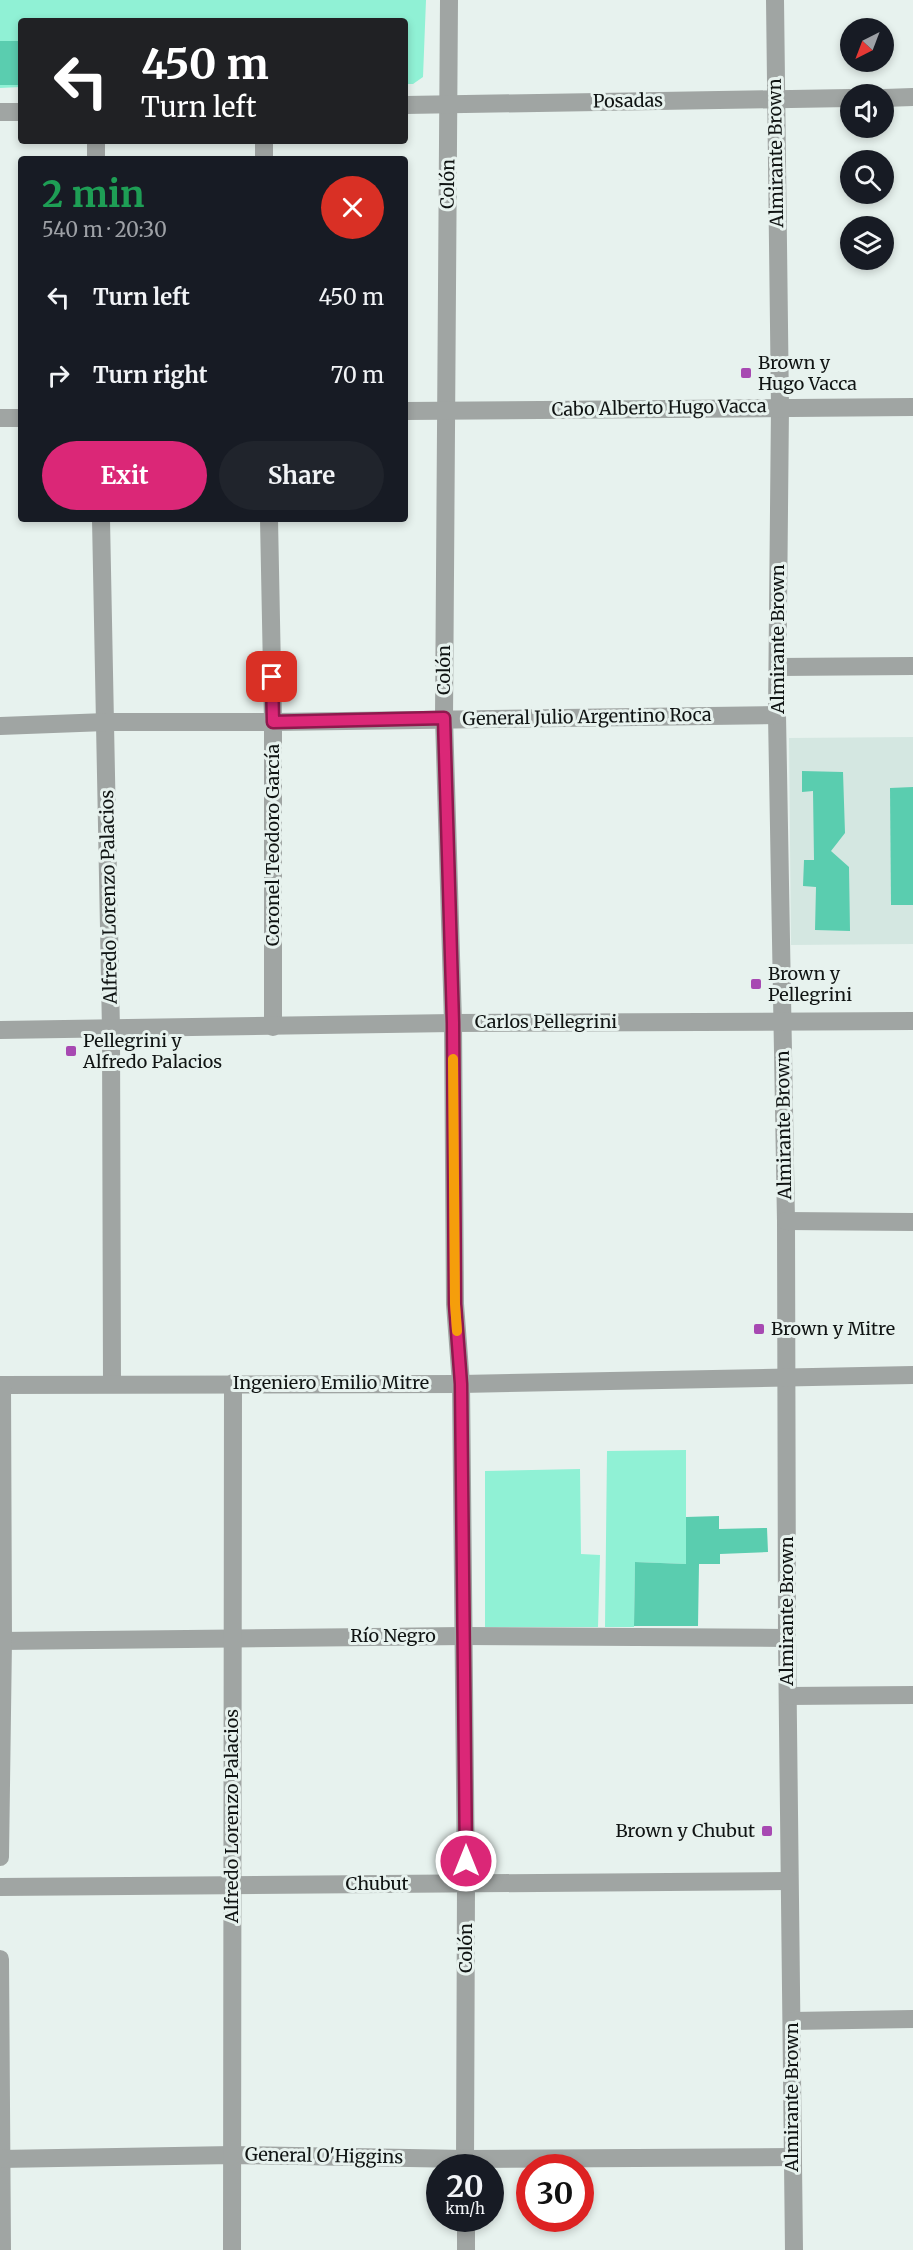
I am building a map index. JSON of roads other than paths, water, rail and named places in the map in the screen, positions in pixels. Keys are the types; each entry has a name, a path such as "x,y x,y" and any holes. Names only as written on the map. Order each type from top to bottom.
{"street":[{"name":"Colón","path":"449,0 444,718 453,1023 455,1304 461,1384 466,1884 465,2154"},
{"name":"Almirante Brown","path":"775,0 780,406 777,715 786,1221 787,1638 794,2250"},
{"path":"894,98 913,97"},
{"name":"Posadas","path":"408,105 840,98"},
{"path":"0,112 18,112"},
{"name":"Cabo Alberto Hugo Vacca","path":"408,411 780,406 913,407"},
{"path":"0,418 18,418"},
{"name":"Alfredo Lorenzo Palacios","path":"101,522 111,1030 112,1384"},
{"name":"Coronel Teodoro García","path":"269,522 273,722 273,1027"},
{"path":"778,667 913,666"},
{"name":"General Julio Argentino Roca","path":"0,726 106,722 777,715"},
{"name":"Carlos Pellegrini","path":"0,1030 453,1023 913,1021"},
{"path":"786,1221 913,1222"},
{"name":"Ingeniero Emilio Mitre","path":"1,1385 461,1384 913,1375"},
{"name":"Alfredo Lorenzo Palacios","path":"232,2250 233,1383"},
{"path":"0,1857 1,1385"},
{"name":"Río Negro","path":"2,1641 464,1636 787,1638"},
{"path":"788,1696 913,1695"},
{"name":"Chubut","path":"0,1887 789,1881"},
{"path":"0,1959 2,2250"},
{"path":"792,2021 913,2019"},
{"name":"General O'Higgins","path":"1,2159 233,2155 426,2162"},
{"name":"General O'Higgins","path":"504,2162 792,2157"},
{"path":"465,2232 466,2250"}],"place":[{"name":"Brown y Hugo Vacca","path":"746,373"},
{"name":"Brown y Pellegrini","path":"756,984"},
{"name":"Pellegrini y Alfredo Palacios","path":"71,1051"},
{"name":"Brown y Mitre","path":"759,1329"},
{"name":"Brown y Chubut","path":"767,1831"}]}
